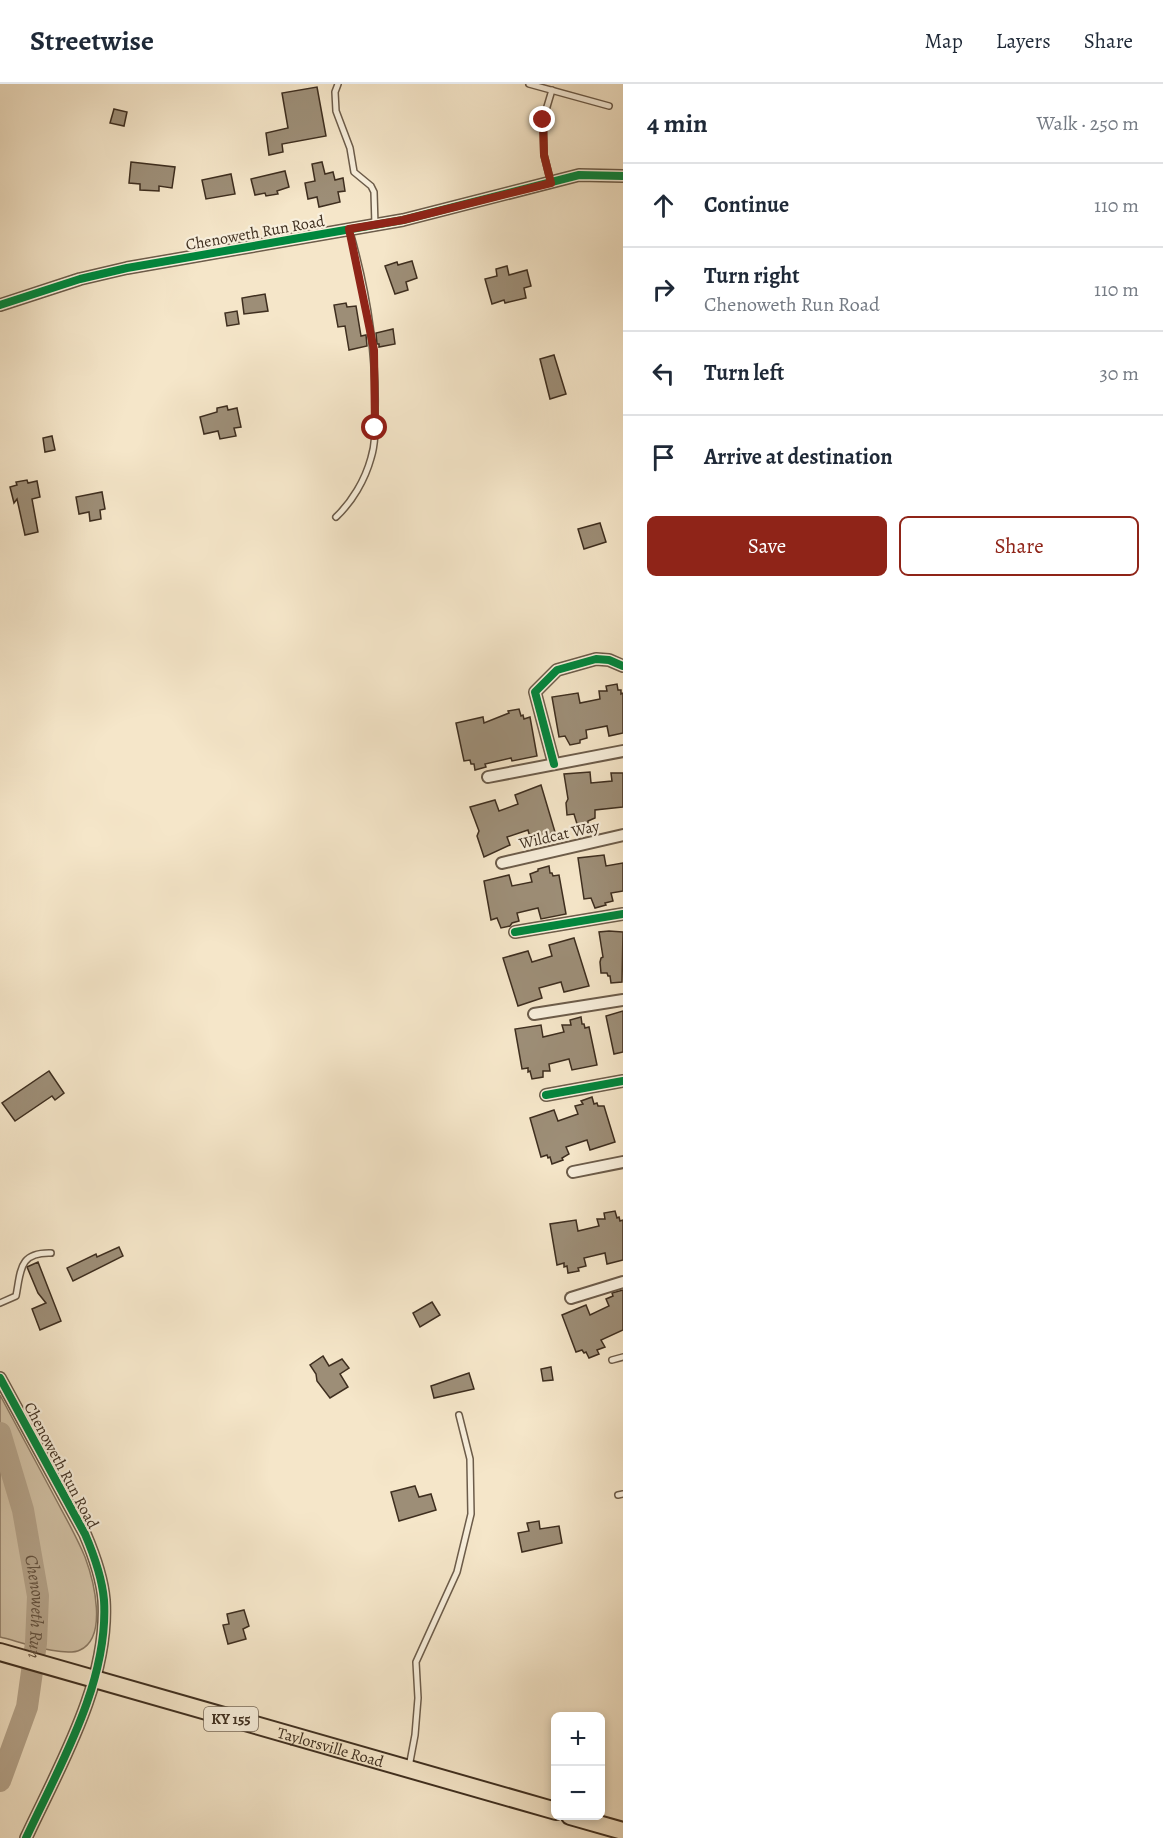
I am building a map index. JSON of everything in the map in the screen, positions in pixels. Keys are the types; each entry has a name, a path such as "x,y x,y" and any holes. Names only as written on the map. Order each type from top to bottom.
{"main road":[{"name":"Taylorsville Road","path":"7,1654 551,1810"},
{"path":"587,1820 623,1831"}],"street":[{"name":"Chenoweth Run Road","path":"0,305 80,279 127,268 375,225 464,206 579,175 623,176"},
{"path":"554,764 535,692 557,670 577,664 596,659 609,660 623,666"},
{"path":"488,777 623,751"},
{"name":"Wildcat Way","path":"502,863 623,835"},
{"path":"515,932 623,914"},
{"path":"534,1014 623,1000"},
{"path":"546,1095 623,1081"},
{"path":"573,1172 623,1162"},
{"path":"571,1298 623,1282"},
{"name":"Chenoweth Run Road","path":"0,1378 85,1534 101,1581 104,1615 101,1651 87,1704 27,1838"}],"lane":[{"path":"338,84 336,111 350,148 354,172 371,186 374,192 375,225"},
{"path":"529,84 609,106"},
{"path":"551,183 544,155 543,120 552,90"},
{"path":"336,517 348,503 367,470 374,446 375,428 374,350 349,229"},
{"path":"0,1303 16,1296 21,1268 25,1260 39,1252 51,1253"},
{"path":"612,1360 623,1357"},
{"path":"409,1769 418,1698 416,1662 457,1572 471,1514 470,1459 459,1415"}],"shaded area":[{"path":"0,1395 74,1532 89,1567 95,1594 96,1621 89,1643 80,1650 63,1652 0,1637"}],"building":[{"path":"317,87 326,136 282,144 283,152 269,155 266,133 288,128 282,93"},
{"path":"114,109 127,112 124,126 110,123"},
{"path":"131,162 175,167 172,188 159,186 159,191 140,190 140,184 129,183"},
{"path":"322,162 325,174 333,172 335,180 343,178 345,191 338,192 340,202 319,207 317,197 308,199 305,183 315,181 312,164"},
{"path":"285,171 289,187 277,191 278,194 255,195 251,179"},
{"path":"231,174 235,194 206,199 202,180"},
{"path":"412,261 417,278 406,282 408,290 395,294 385,266"},
{"path":"507,266 509,275 527,270 531,286 524,288 526,298 505,303 504,300 492,304 485,279 497,276 496,269"},
{"path":"265,294 268,311 244,314 242,298"},
{"path":"346,303 347,307 356,306 361,336 366,335 367,346 349,350 345,326 338,327 334,305"},
{"path":"237,311 239,324 227,326 225,313"},
{"path":"393,329 395,344 379,347 376,333"},
{"path":"554,355 566,394 550,399 540,359"},
{"path":"227,406 228,410 237,408 241,427 234,428 236,436 220,439 218,431 204,434 200,417 217,412 217,408"},
{"path":"52,436 55,450 45,452 43,438"},
{"path":"27,480 28,483 37,481 40,497 32,499 38,532 25,535 17,499 14,503 10,487 17,485 16,482"},
{"path":"102,492 105,509 100,510 101,519 90,521 89,512 79,514 76,497"},
{"path":"600,523 606,542 584,549 578,529"},
{"path":"617,684 618,690 621,690 621,694 623,693 623,733 609,736 607,726 586,730 587,738 580,740 580,743 570,745 565,736 559,737 552,697 578,693 580,703 600,699 599,691 607,691 606,686"},
{"path":"519,709 524,719 530,717 537,756 512,761 511,758 485,764 486,767 475,770 470,760 464,761 456,723 483,717 484,723 509,713 508,711"},
{"path":"590,772 591,783 612,781 611,773 623,773 623,807 595,810 595,818 588,823 577,824 574,814 567,815 568,799 564,774"},
{"path":"541,785 555,832 531,841 528,830 507,837 510,845 484,857 477,836 479,831 470,807 495,800 499,811 518,804 515,795"},
{"path":"604,855 606,866 623,863 623,891 611,893 613,901 595,908 591,898 584,899 578,858"},
{"path":"549,866 553,876 559,875 566,914 541,919 538,908 517,913 519,921 501,928 497,918 491,920 484,881 509,875 512,886 532,882 530,874"},
{"path":"599,932 623,932 622,982 611,983 607,973 601,973 600,962 603,957"},
{"path":"574,938 589,986 564,992 561,982 539,988 542,998 518,1006 503,958 528,951 532,962 552,956 549,945"},
{"path":"623,1011 623,1052 614,1054 606,1016"},
{"path":"581,1017 585,1028 589,1027 597,1065 572,1070 569,1059 549,1064 550,1071 543,1071 543,1077 532,1079 528,1068 522,1069 515,1029 541,1025 543,1037 564,1032 562,1025 571,1025 570,1020"},
{"path":"49,1071 64,1093 55,1100 52,1096 15,1121 2,1103"},
{"path":"592,1097 594,1104 604,1106 615,1142 590,1150 587,1140 566,1147 569,1154 562,1158 563,1160 552,1164 547,1155 541,1157 530,1118 554,1110 558,1121 578,1114 575,1106 583,1104 581,1101"},
{"path":"615,1211 617,1218 619,1217 620,1221 623,1220 623,1260 607,1264 605,1253 584,1258 586,1266 578,1268 579,1271 568,1273 564,1263 557,1265 550,1224 576,1220 578,1231 599,1226 597,1219 605,1219 604,1213"},
{"path":"119,1247 123,1256 73,1281 67,1268 96,1254 97,1257"},
{"path":"38,1262 61,1321 40,1330 32,1309 46,1303 38,1293 27,1267"},
{"path":"623,1290 623,1330 601,1340 605,1347 597,1350 599,1354 589,1358 582,1350 576,1352 562,1315 586,1305 590,1315 609,1306 606,1299 613,1296 612,1293"},
{"path":"432,1302 440,1315 420,1327 413,1313"},
{"path":"323,1356 329,1366 342,1359 349,1368 340,1374 348,1387 330,1398 317,1381 316,1374 310,1365"},
{"path":"551,1367 553,1380 543,1381 541,1369"},
{"path":"469,1373 474,1389 434,1398 431,1386"},
{"path":"415,1486 419,1497 431,1494 436,1510 399,1521 391,1492"},
{"path":"539,1521 540,1529 559,1526 562,1543 522,1552 518,1533 529,1531 527,1523"},
{"path":"244,1610 249,1626 243,1629 246,1639 228,1644 223,1625 229,1624 227,1614"}],"waterway":[{"name":"Chenoweth Run","path":"0,1433 23,1510 38,1596 36,1643 27,1707 0,1781"}],"cycle path":[{"path":"0,305 80,279 127,268 403,220 579,175 623,176"},
{"path":"554,764 535,692 557,670 596,659 609,660 623,666"},
{"path":"515,932 623,914"},
{"path":"546,1095 623,1081"},
{"path":"0,1378 85,1534 97,1566 104,1600 99,1662 90,1692 67,1752 26,1838"}],"route":[{"path":"375,428 374,350 349,229 403,220 551,183 544,155 543,120"}]}
